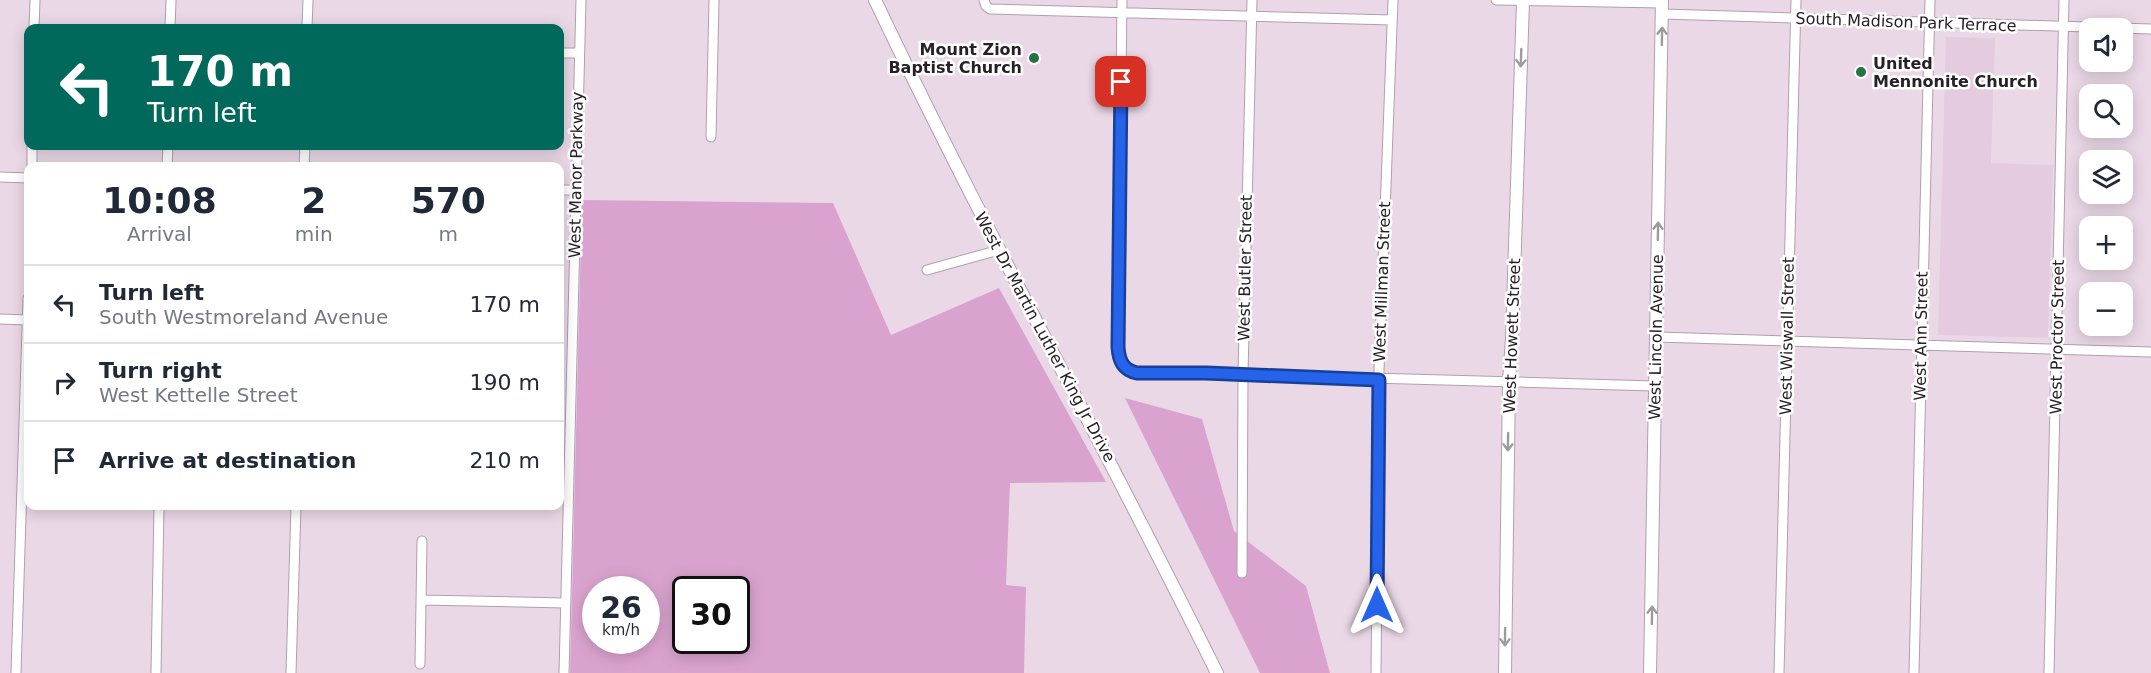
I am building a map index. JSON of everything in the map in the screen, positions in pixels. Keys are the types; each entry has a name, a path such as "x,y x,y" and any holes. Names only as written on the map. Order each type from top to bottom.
{"main road":[{"name":"West Dr Martin Luther King Jr Drive","path":"874,0 954,163 1154,545 1217,673"},
{"name":"West Howett Street","path":"1505,673 1509,382 1513,327 1523,0"},
{"name":"West Lincoln Avenue","path":"1650,673 1662,6"}],"street":[{"path":"34,24 35,0"},
{"path":"170,24 171,0"},
{"path":"307,24 308,0"},
{"name":"West Manor Parkway","path":"564,673 581,0"},
{"path":"711,137 714,0"},
{"path":"1122,0 1118,347 1119,357 1124,367 1137,373 1656,386"},
{"name":"West Butler Street","path":"1242,573 1243,374 1252,0"},
{"name":"West Millman Street","path":"1376,673 1379,380 1393,0"},
{"name":"South Madison Park Terrace","path":"1496,0 1662,6 1795,19 2151,28"},
{"name":"West Wiswall Street","path":"1779,673 1796,0"},
{"name":"West Ann Street","path":"1914,673 1930,0"},
{"name":"West Proctor Street","path":"2049,673 2064,0"},
{"path":"985,3 990,9 1392,20"},
{"path":"564,52 579,53"},
{"path":"0,177 24,178"},
{"path":"564,190 576,190"},
{"path":"927,270 999,250"},
{"path":"0,319 24,320"},
{"path":"1657,338 2151,352"},
{"path":"16,673 24,438"},
{"path":"564,463 570,463"},
{"path":"156,673 159,510"},
{"path":"291,673 296,510"},
{"path":"420,664 422,542"},
{"path":"421,600 566,603"}],"shaded area":[{"path":"1946,37 1995,38 1991,163 2053,165 2048,338 1938,335"},
{"path":"582,200 833,203 891,335 999,288 1106,482 1010,483 1006,585 1026,587 1024,673 570,673"},
{"path":"1125,398 1202,419 1234,531 1306,586 1330,673 1260,673"}],"place":[{"name":"Mount Zion Baptist Church","path":"1034,58"},
{"name":"United Mennonite Church","path":"1861,72"}],"route":[{"path":"1121,82 1118,347 1123,366 1137,373 1243,374 1379,380 1377,605"}]}
